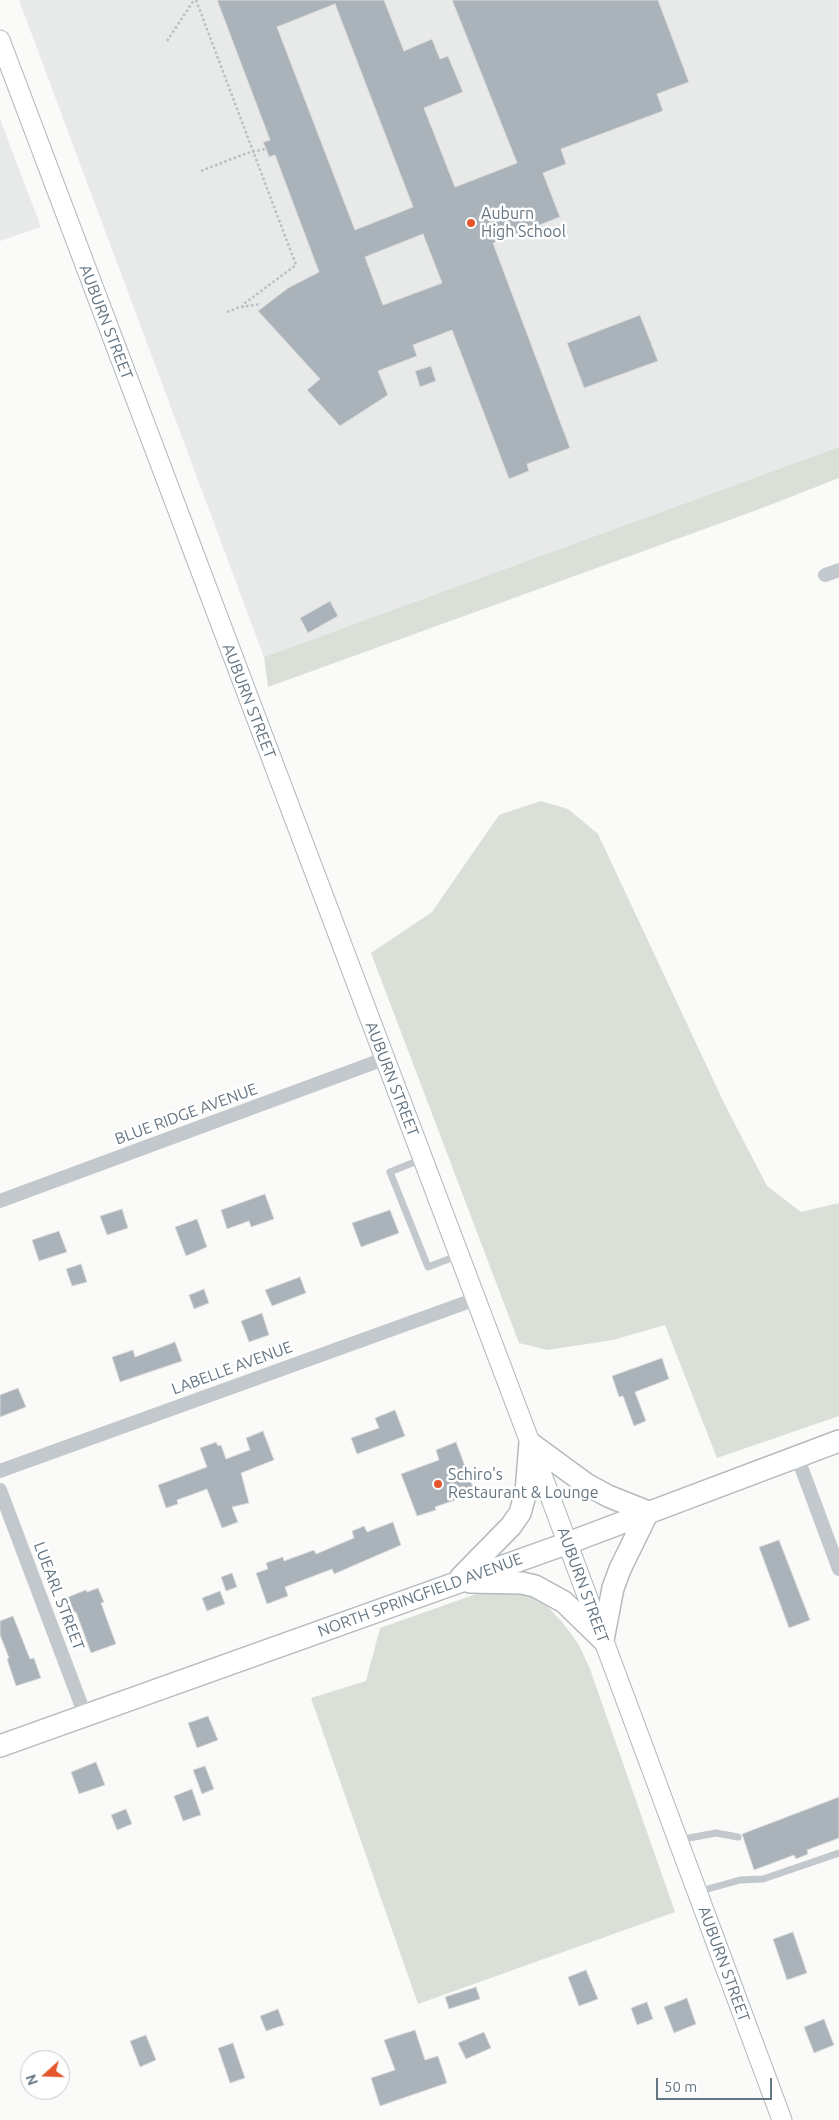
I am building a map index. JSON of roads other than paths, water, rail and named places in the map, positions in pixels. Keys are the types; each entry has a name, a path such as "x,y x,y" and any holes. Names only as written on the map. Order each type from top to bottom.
{"main road":[{"name":"AUBURN STREET","path":"0,40 568,1543 782,2120"},
{"name":"NORTH SPRINGFIELD AVENUE","path":"0,1746 568,1543 839,1441"},
{"path":"530,1444 586,1484 608,1496 648,1512 620,1569 613,1588 603,1640"},
{"path":"458,1581 511,1526 520,1513 526,1492 530,1444"},
{"path":"458,1581 535,1586 564,1602 603,1640"}],"street":[{"path":"825,575 839,570"},
{"name":"BLUE RIDGE AVENUE","path":"0,1201 384,1059"},
{"name":"LABELLE AVENUE","path":"0,1471 476,1299"},
{"path":"797,1456 839,1569"},
{"name":"LUEARL STREET","path":"0,1490 84,1715"}],"lane":[{"path":"423,1159 390,1172 428,1267 459,1255"},
{"path":"678,1840 716,1833 738,1837"},
{"path":"697,1892 740,1880 763,1879 839,1853"}],"place":[{"name":"Auburn High School","path":"471,223"},
{"name":"Schiro's Restaurant & Lounge","path":"438,1484"}]}
